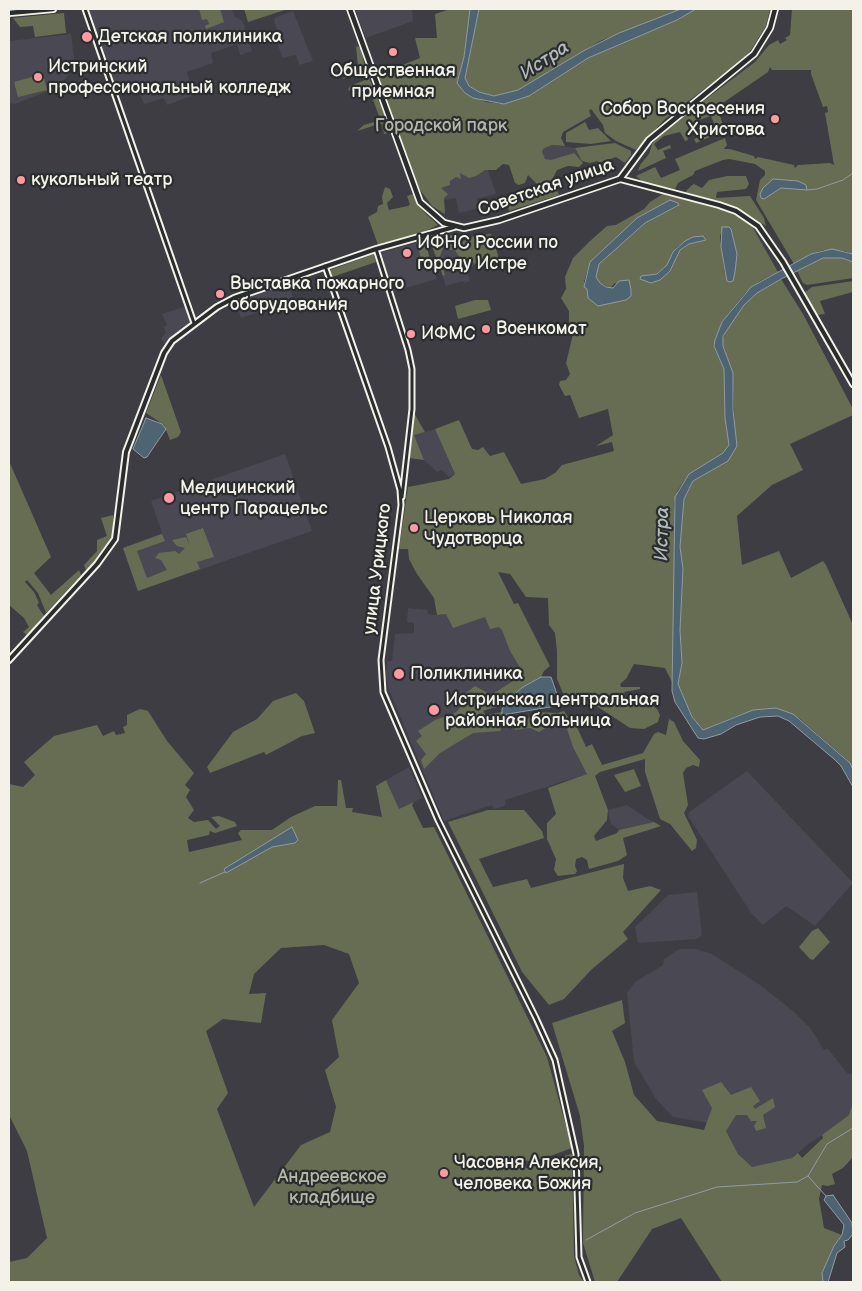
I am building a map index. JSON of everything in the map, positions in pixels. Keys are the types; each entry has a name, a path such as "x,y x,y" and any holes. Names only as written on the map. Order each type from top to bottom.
{"main road":[{"path":"9,13 53,9"},
{"path":"350,9 413,189 423,206 444,224 454,227"},
{"name":"Советская улица","path":"9,660 110,549 118,526 125,457 131,436 167,347 194,323 234,298 325,266 432,232 454,227 479,226 620,180 649,140 744,64 764,41 775,9"},
{"path":"620,180 674,192 736,211 758,226 783,262 853,384"},
{"name":"Советская улица","path":"432,232 444,224"}],"street":[{"path":"85,9 194,323"},
{"path":"376,249 409,352 412,369 412,409 401,505"},
{"name":"улица Урицкого","path":"325,266 397,475 401,505 380,672 383,692 442,829 555,1060 576,1154 578,1257 588,1282"},
{"path":"397,475 401,481 404,478"}],"shaded area":[{"path":"85,9 232,9 235,17 243,21 252,51 240,55 237,44 211,53 213,63 187,72 194,95 167,105 164,98 144,104 135,81 112,89"},
{"path":"355,9 412,9 413,21 366,38"},
{"path":"293,11 313,61 299,65 296,55 282,58 274,32 277,31 274,20 276,17"},
{"name":"Истринский профессиональный колледж","path":"71,34 75,66 59,87 15,104 9,103 9,41"},
{"path":"552,145 575,148 582,161 571,164 536,158 543,149"},
{"path":"486,165 496,194 477,199 480,208 459,213 456,198 444,200 441,188 450,185 448,178"},
{"path":"491,234 498,255 495,271 475,265 467,270 470,281 446,286 432,246 435,239 446,235 455,245 474,236"},
{"path":"416,243 425,271 433,268 437,279 392,292 381,253"},
{"path":"287,279 294,300 241,318 234,298"},
{"path":"186,306 191,321 171,338 166,346 161,338 166,333 164,327 167,325 162,314"},
{"path":"435,429 455,474 449,477 442,470 437,472 424,460 414,435"},
{"path":"285,454 312,531 138,591 123,548 162,533 151,501"},
{"name":"Истринская центральная районная больница","path":"514,604 545,668 485,702 469,730 507,726 517,723 520,728 551,716 563,717 587,774 505,800 506,805 501,807 494,809 492,805 444,821 389,690 386,677 387,661 392,661 395,634 414,633 414,623 407,622 408,608 427,610 428,614 437,615"},
{"path":"409,767 422,798 399,810 386,780"},
{"path":"747,771 853,883 815,926 786,906 763,925 751,913 688,816 689,812"},
{"path":"627,805 654,822 619,830 611,824 608,810"},
{"path":"697,892 702,935 697,939 638,943 635,927 668,895"},
{"path":"679,949 696,949 712,954 760,985 793,1011 811,1029 824,1050 828,1049 848,1074 853,1074 853,1103 849,1115 792,1158 752,1167 738,1154 726,1131 709,1123 673,1117 656,1099 634,1062 627,993 635,982 663,965 664,959"}],"green space":[{"path":"199,9 220,9 224,22 206,29 205,26 209,24 207,19 202,20"},
{"path":"244,9 288,9 248,22"},
{"name":"Городской парк","path":"450,9 470,9 464,57 457,83 465,93 486,102 504,104 529,96 588,58 677,20 696,9 770,9 766,26 751,50 741,61 665,119 636,150 616,141 605,133 603,125 591,109 589,111 591,116 563,132 561,138 565,146 552,145 543,149 542,152 545,159 551,160 574,153 583,163 579,167 568,166 557,170 552,180 537,184 528,175 525,183 519,185 515,183 509,165 503,164 496,170 485,170 469,178 460,173 461,179 456,177 450,181 450,185 441,188 448,194 444,198 445,214 432,206 418,187 378,75 420,58 415,38 437,38 435,14"},
{"path":"479,9 681,9 600,41 518,90 494,96 479,92 469,86 465,78"},
{"path":"792,9 853,9 853,254 845,251 823,250 811,254 794,264 756,200 760,180 765,175 765,171 755,164 729,159 723,160 695,171 693,175 678,183 675,189 644,183 636,176 655,167 661,178 680,170 675,159 725,138 727,145 724,149 754,156 755,159 758,157 794,165 795,168 798,165 830,163 834,165 825,113 828,112 827,106 823,107 811,70 772,70 770,67 768,72 717,107 724,128 719,129 717,134 696,143 694,139 703,136 705,130 715,126 711,116 699,120 702,133 698,136 695,132 687,135 688,140 685,141 680,132 664,136 654,144 658,150 670,145 671,148 663,151 666,158 638,171 640,165 649,154 652,144 661,133 755,62 769,45 778,40 780,44 787,40 785,38 790,35"},
{"path":"64,13 66,33 35,37 33,26 20,27 13,18"},
{"path":"356,46 361,48 365,68 390,131 388,133 384,134 382,124 357,131 364,125 374,122 379,116 369,89 360,93 348,90 350,86 365,80 365,76 362,73 342,79 358,67"},
{"path":"43,74 47,90 18,97 14,82"},
{"path":"585,122 589,130 598,128 611,141 591,144 566,142 566,133"},
{"path":"615,143 631,151 631,155 625,163 616,157 599,163 597,161 590,163 582,161 575,148"},
{"path":"727,176 746,176 749,184 746,189 717,192 716,198 750,196 764,218 766,226 737,209 687,194 686,191 694,184 702,188 709,180"},
{"path":"385,187 390,189 393,197 387,203 389,210 408,206 410,204 407,196 413,194 417,204 438,225 423,232 378,245 368,217 377,212 378,206 383,204 382,197"},
{"path":"557,190 559,195 509,211 508,206"},
{"path":"663,194 718,207 742,218 752,226 778,272 760,281 745,293 722,322 714,346 724,369 725,418 729,445 723,453 689,474 678,490 674,503 675,585 672,682 665,668 634,664 626,679 620,684 621,687 640,687 640,689 624,692 628,704 643,697 657,709 660,715 658,722 644,729 630,728 598,707 565,698 557,679 555,633 549,625 548,598 526,597 510,574 498,572 514,604 518,603 550,666 541,677 523,687 511,697 506,705 483,712 486,715 502,712 502,715 507,714 508,726 500,727 501,731 473,733 440,753 424,769 421,760 426,754 416,741 422,736 418,731 435,720 455,713 460,708 462,696 475,686 491,695 524,674 510,651 502,630 499,627 490,629 485,617 453,628 446,614 437,615 434,598 409,559 408,549 399,549 408,487 449,479 455,474 435,429 459,420 472,449 478,450 483,447 490,456 504,452 521,484 545,479 555,473 562,465 614,451 612,442 596,446 613,435 608,409 579,418 570,395 565,396 559,385 560,381 566,380 570,374 566,363 573,334 569,329 569,311 561,298 566,289 565,277 573,258 607,226 616,225 644,209 650,202","holes":["668,201 678,206 645,223 599,264 596,277 600,283 610,288 615,283 631,296 626,300 596,303 591,300 584,282 590,262 637,218","731,229 737,254 735,272 725,274 720,237 721,233","693,237 705,240 689,244 680,250 670,271 640,279 641,276 657,274 667,265 677,247"]},
{"path":"491,234 498,255 495,271 460,258 454,249 450,250 444,246 440,256 445,275 443,276 432,246 435,239 446,235 469,236 456,245 474,236"},
{"path":"424,239 433,268 425,271 416,242"},
{"path":"374,254 376,262 332,277 330,270"},
{"path":"823,258 842,258 853,262 853,278 807,285 803,283 797,271"},
{"path":"781,279 803,314 853,409 853,415 790,444 803,470 772,485 737,516 742,565 779,551 791,578 823,561 826,565 853,625 853,770 846,759 800,719 776,708 761,709 739,715 703,730 692,717 678,684 682,663 680,630 683,569 680,547 684,499 693,481 714,469 735,437 733,381 722,341 727,328 744,305 757,293"},
{"path":"853,281 853,292 820,301 825,314 816,315 804,293 812,287"},
{"path":"475,300 488,300 491,310 458,319 455,306"},
{"path":"161,375 181,432 178,437 170,440 164,425 146,413"},
{"path":"414,413 425,432 414,435 424,460 409,458"},
{"path":"9,461 51,557 34,573 51,595 79,570 81,575 46,613 38,593 27,580 25,582 34,592 39,603 37,605 44,616 27,635 23,632 29,627 24,618 9,605"},
{"path":"113,515 114,534 108,546 86,570 84,565 97,551 97,540 107,536 101,518"},
{"path":"203,528 214,557 197,562 200,569 138,591 123,548 162,534 165,541 137,551 147,578 167,570 161,560 155,558 159,553 175,551 179,554 185,548 177,546 172,540 186,537 190,546 186,534"},
{"path":"296,693 304,701 315,733 302,736 266,755 264,752 210,773 207,767 233,732 257,719 273,701"},
{"name":"Андреевское кладбище","path":"140,709 148,711 167,741 194,773 185,785 190,790 186,797 194,810 188,818 194,822 208,820 216,829 220,826 211,817 219,816 235,822 237,826 215,833 210,831 209,835 187,840 189,852 242,840 238,833 241,830 272,830 291,817 315,806 337,806 338,780 341,780 346,808 353,808 352,812 382,817 376,786 386,780 399,809 414,802 412,805 423,828 434,827 547,1057 572,1148 534,1162 523,1160 526,1168 572,1155 574,1256 579,1275 584,1282 9,1282 9,1262 27,1258 47,1238 27,1151 9,1115 9,784 23,787 35,775 24,762 54,736 97,725 103,736 114,731 116,735 125,733 123,727 127,725 127,715","holes":["324,945 349,954 359,983 332,1020 339,1057 325,1070 336,1107 330,1132 301,1145 254,1207 217,1109 228,1093 206,1031 223,1019 261,1023 266,993 249,994 254,974 281,948"]},
{"path":"564,711 568,717 565,721 557,722 551,718 548,720 549,726 539,732 530,728 515,730 511,723 519,722 521,726 524,725 522,722 538,712 557,713"},
{"path":"669,719 674,722 683,741 700,760 699,767 693,765 686,768 683,773 688,805 684,813 697,840 696,848 692,851 670,824 660,819 645,772 645,759 600,772 595,776 608,810 607,820 594,836 596,841 617,833 619,830 654,822 661,826 623,838 627,855 618,861 589,869 587,860 582,857 576,859 575,866 577,871 575,874 558,876 554,870 556,859 547,839 547,823 556,814 548,788 587,774 573,747 567,729 574,723 576,725 586,747 592,744 602,765 643,753 654,734 658,732 666,735"},
{"path":"634,769 641,786 625,792 614,775"},
{"path":"488,810 524,810 542,831 544,838 479,859 493,887 527,879 531,888 624,864 623,878 628,891 650,886 661,890 623,932 628,939 591,970 564,999 549,1005 522,972 448,822"},
{"path":"818,928 830,942 813,960 799,947 812,931"},
{"path":"622,1000 625,1023 612,1031 625,1062 634,1095 657,1121 704,1130 712,1108 702,1090 721,1082 731,1095 751,1087 760,1101 753,1106 755,1109 773,1098 775,1107 763,1115 766,1128 756,1131 754,1126 757,1121 751,1121 747,1115 736,1115 726,1131 738,1154 752,1167 792,1158 798,1153 802,1158 823,1138 822,1135 849,1115 853,1103 853,1157 843,1168 832,1174 835,1184 822,1185 819,1199 824,1228 842,1235 834,1246 822,1273 823,1282 722,1282 681,1218 652,1229 617,1282 595,1282 583,1243 584,1146 580,1116 552,1023"}],"water":[{"path":"470,9 479,9 465,78 469,86 479,92 494,96 518,90 585,50 619,33 681,9 696,9 677,20 588,58 529,96 504,104 473,98 465,93 457,83 464,57"},
{"path":"773,179 798,181 806,185 807,190 781,188 764,199 761,198 760,194 763,188"},
{"path":"670,200 679,205 645,223 599,264 596,277 600,283 606,287 613,288 619,281 629,280 631,296 626,300 598,306 588,298 587,289 584,287 590,262 637,218"},
{"path":"722,227 729,227 731,229 737,254 733,281 730,282 727,281 721,247"},
{"path":"703,236 706,240 689,244 680,250 670,271 660,280 651,283 640,279 641,276 657,274 667,265 673,252 685,241 693,237"},
{"path":"832,249 853,254 853,262 842,258 823,258 781,279 757,293 744,305 723,336 723,346 733,373 733,410 737,446 728,461 693,481 684,499 680,547 683,569 680,630 682,663 678,684 692,717 703,730 753,710 776,708 793,714 850,763 853,770 853,787 841,766 834,759 789,721 778,716 760,717 736,725 721,734 704,739 698,738 675,702 672,691 675,497 689,474 723,453 729,445 725,418 724,369 714,346 715,340 722,322 751,287 811,254"},
{"path":"146,418 162,424 166,429 147,457 144,458 133,449"},
{"path":"541,677 551,677 560,703 556,706 502,715 502,709 511,697 523,687"},
{"path":"292,827 298,840 295,843 272,847 226,873 224,869"},
{"path":"833,1195 852,1223 853,1234 848,1240 844,1241 845,1247 837,1253 828,1282 823,1282 822,1273 834,1246 842,1235 844,1225 824,1200 826,1196"}],"waterway":[{"path":"807,190 817,189 843,180 853,173"},
{"path":"200,883 225,872"},
{"path":"826,1196 808,1176 827,1144 853,1128"},
{"path":"586,1240 635,1213 717,1187 797,1182 808,1176"}],"place":[{"name":"Детская поликлиника","path":"87,37"},
{"name":"Общественная приемная","path":"393,52"},
{"name":"Истринский профессиональный колледж","path":"38,77"},
{"name":"Собор Воскресения Христова","path":"775,119"},
{"name":"кукольный театр","path":"21,180"},
{"name":"ИФНС России по городу Истре","path":"407,253"},
{"name":"Выставка пожарного оборудования","path":"220,294"},
{"name":"Военкомат","path":"486,329"},
{"name":"ИФМС","path":"411,334"},
{"name":"Медицинский центр Парацельс","path":"169,498"},
{"name":"Церковь Николая Чудотворца","path":"414,528"},
{"name":"Поликлиника","path":"399,674"},
{"name":"Истринская центральная районная больница","path":"434,710"},
{"name":"Часовня Алексия, человека Божия","path":"444,1173"}],"water label":[{"name":"Истра","path":"545,61"},
{"name":"Истра","path":"663,534"}]}
